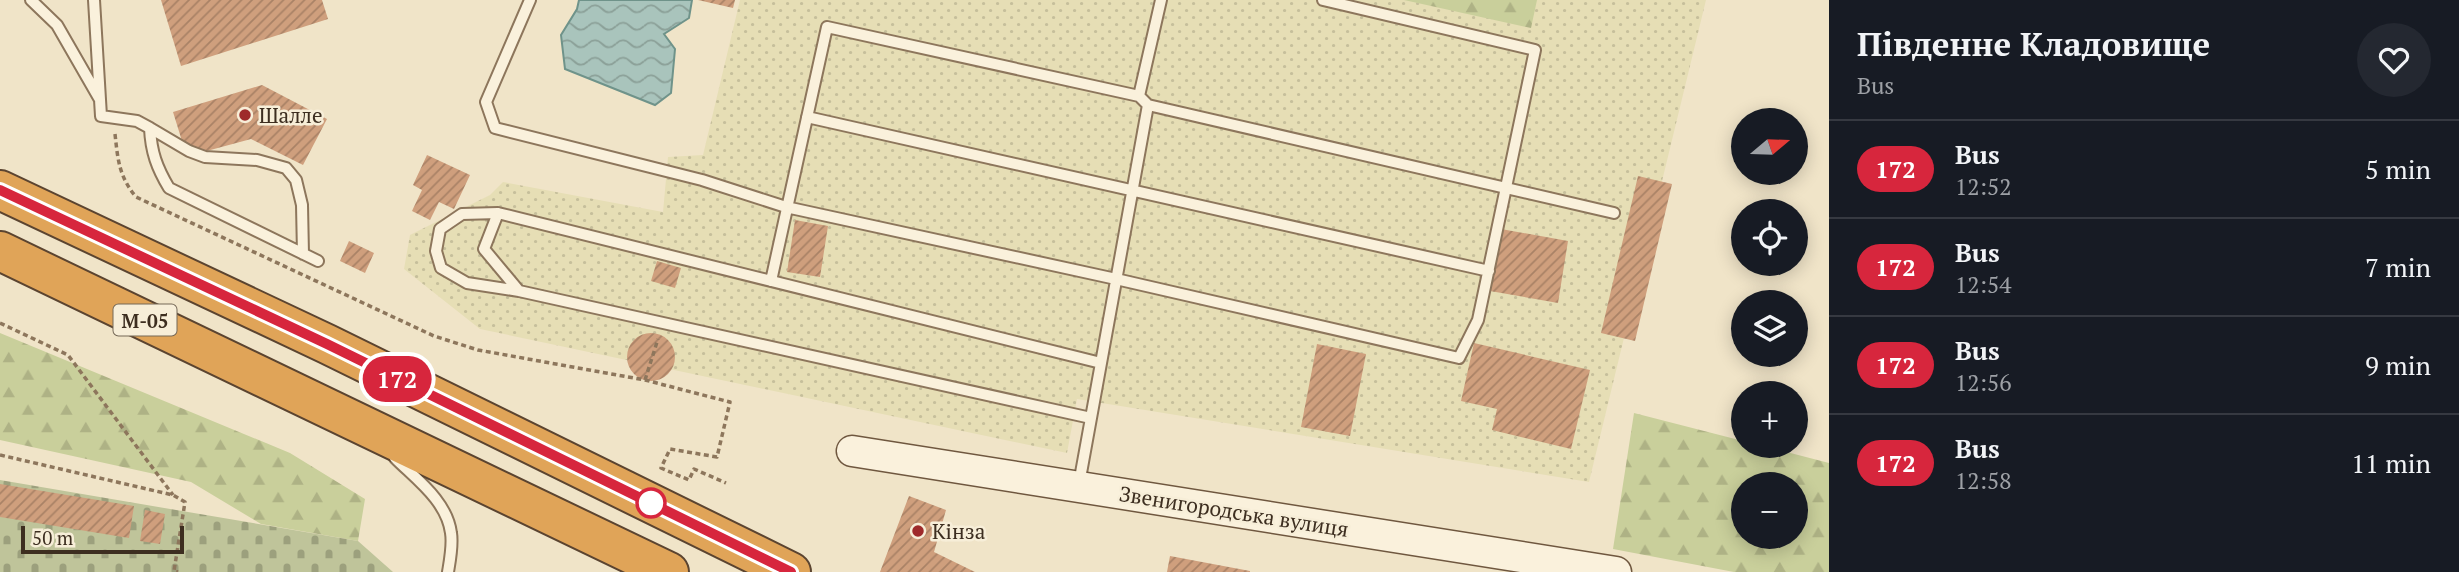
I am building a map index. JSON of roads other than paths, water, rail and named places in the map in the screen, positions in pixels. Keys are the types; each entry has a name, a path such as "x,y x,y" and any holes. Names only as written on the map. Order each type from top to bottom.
{"highway":[{"name":"М-05","path":"0,190 327,344 791,572"},
{"name":"М-05","path":"0,251 669,572"}],"street":[{"name":"Звенигородська вулиця","path":"852,451 1616,572"}],"lane":[{"path":"31,0 57,25 100,100"},
{"path":"94,0 101,116 137,121 189,151 205,157 257,160 286,168 296,180 302,205 303,254"},
{"path":"530,0 486,102 495,128 702,180 786,207 1459,358 1478,320 1535,50 1323,0"},
{"path":"1139,96 1161,0"},
{"path":"771,281 827,27 1139,96 1149,105 1614,213"},
{"path":"1079,486 1149,105"},
{"path":"807,117 1489,271"},
{"path":"150,128 150,146 156,167 169,188 318,261"},
{"path":"1091,418 519,291 467,283 441,268 436,251 440,229 462,214 498,213 1101,363"},
{"path":"498,213 484,249 519,291"},
{"path":"358,421 439,502 448,519 452,535 449,572"}],"water":[{"path":"579,0 692,0 689,18 664,34 675,49 671,93 655,105 565,69 561,35 577,9"}],"place":[{"name":"Шалле","path":"245,115"},
{"name":"Кінза","path":"918,531"}]}
